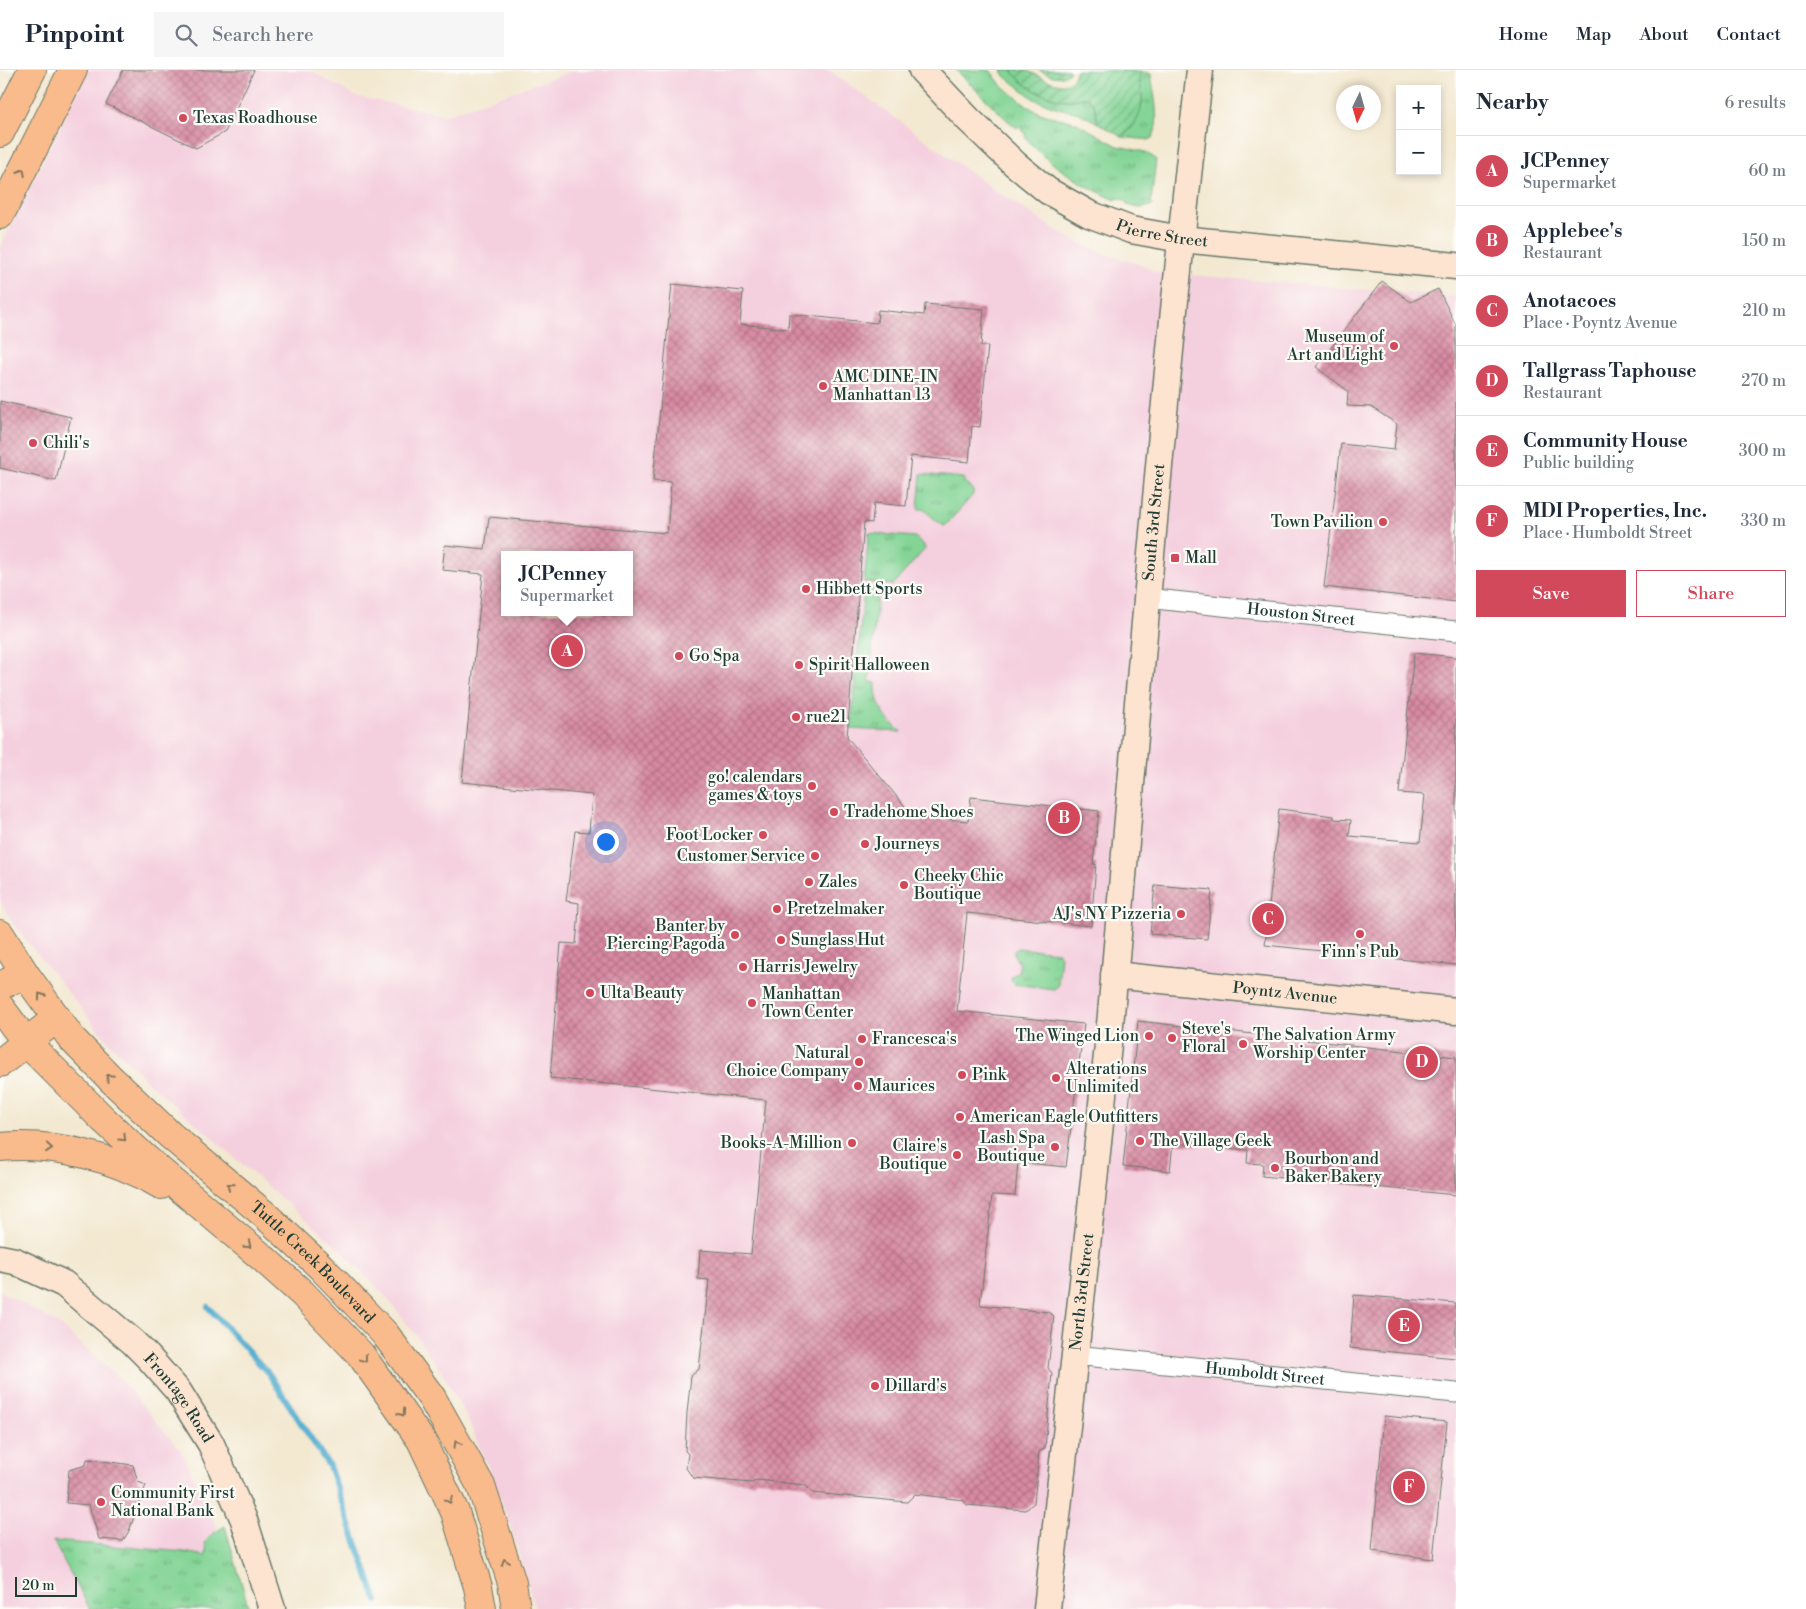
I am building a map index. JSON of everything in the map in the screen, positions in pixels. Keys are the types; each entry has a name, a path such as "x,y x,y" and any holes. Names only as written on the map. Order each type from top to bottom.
{"highway":[{"path":"0,133 32,70"},
{"path":"0,215 73,70"},
{"name":"Tuttle Creek Boulevard","path":"0,934 25,974 72,1038 111,1079 170,1135 265,1215 321,1267 385,1334 432,1398 481,1486 512,1583 516,1609"},
{"path":"0,986 25,974"},
{"name":"Tuttle Creek Boulevard","path":"0,1007 26,1042 146,1159 303,1294 361,1356 421,1440 455,1512 478,1587 482,1609"},
{"path":"0,1063 57,1018"},
{"path":"0,1147 19,1145 68,1150 115,1163 158,1183 211,1214"}],"street":[{"name":"Pierre Street","path":"922,70 1014,164 1048,191 1089,214 1131,230 1181,239 1456,266"},
{"name":"South 3rd Street","path":"1114,975 1146,598 1181,239 1200,70"},
{"name":"Houston Street","path":"1146,598 1456,630"},
{"name":"Poyntz Avenue","path":"1114,975 1456,1011"},
{"name":"North 3rd Street","path":"1047,1609 1114,975"},
{"name":"Frontage Road","path":"0,1258 15,1261 64,1284 133,1342 178,1391 210,1444 240,1512 272,1609"},
{"name":"Humboldt Street","path":"1074,1355 1456,1394"}],"shaded area":[{"path":"88,70 309,70 355,96 445,115 575,70 829,70 993,189 1059,232 1089,248 1145,266 1154,272 1456,297 1456,1609 535,1609 515,1540 494,1480 467,1418 442,1373 418,1338 387,1298 340,1249 150,1084 106,1039 13,924 0,901 0,248"},
{"path":"0,1291 59,1324 122,1381 182,1452 222,1538 240,1609 0,1609"}],"green space":[{"path":"956,70 990,70 1002,86 1032,109 1046,115 1075,122 1118,146 1145,152 1156,159 1151,202 1153,205 1143,208 1133,207 1127,204 1127,201 1118,198 1116,200 1105,195 1066,173 1042,155 1019,127 1017,128 1009,122"},
{"path":"1002,70 1012,70 1016,76 1036,91 1052,97 1074,100 1087,97 1094,105 1098,123 1079,113 1034,99 1005,76"},
{"path":"1012,70 1027,71 1062,84 1068,83 1073,78 1076,70 1140,71 1141,109 1133,125 1122,137 1098,123 1094,105 1087,97 1070,100 1052,97 1036,91 1016,76"},
{"path":"1039,70 1069,70 1069,72 1058,77"},
{"path":"1140,71 1151,74 1155,99 1156,127 1154,135 1150,140 1122,137 1133,125 1141,109"},
{"path":"921,474 964,478 964,482 973,489 973,495 945,526 923,509 918,509"},
{"path":"869,533 915,537 924,545 925,549 893,585 864,582"},
{"path":"864,588 877,589 878,594 869,681 876,683 877,697 882,711 896,728 902,732 851,729"},
{"path":"1018,948 1058,952 1061,956 1058,986 1054,989 1014,984 1011,981 1012,976 1018,972 1020,964 1014,956 1014,951"},
{"path":"225,1526 249,1609 90,1609 53,1541 185,1552 205,1556 207,1551 205,1543 211,1535"}],"building":[{"name":"Texas Roadhouse","path":"123,70 254,70 225,132 196,148 106,104"},
{"path":"1382,281 1411,302 1438,289 1456,325 1456,602 1324,587 1341,444 1394,450 1397,424 1371,407 1347,406 1348,391 1316,367"},
{"name":"Manhattan Town Center","path":"672,284 743,291 740,324 788,329 789,314 877,323 878,310 924,315 925,304 984,309 981,346 988,346 980,427 972,426 969,462 911,456 906,506 874,503 872,523 864,522 847,737 913,816 968,821 971,797 1099,811 1093,864 1096,864 1091,926 967,913 957,1011 1084,1024 1066,1167 1018,1162 1015,1196 992,1195 980,1305 1048,1312 1054,1316 1048,1368 1052,1373 1045,1448 1039,1452 1034,1503 1025,1510 967,1505 963,1500 915,1494 907,1502 813,1493 805,1485 757,1480 752,1483 693,1478 686,1468 688,1454 685,1451 687,1413 691,1376 699,1369 709,1280 698,1279 700,1250 751,1254 766,1100 550,1078 561,943 576,944 579,903 566,901 575,831 589,832 592,795 462,782 483,574 442,570 445,545 485,549 489,517 667,533 671,482 653,481"},
{"name":"Chili's","path":"0,401 71,417 56,481 0,468"},
{"path":"1414,653 1456,657 1456,965 1265,945 1279,809 1334,816 1334,819 1351,820 1349,836 1420,842 1425,795 1399,793"},
{"name":"AJ's NY Pizzeria","path":"1155,885 1212,890 1207,939 1150,934"},
{"path":"1138,1021 1456,1057 1456,1195 1262,1176 1263,1164 1247,1163 1248,1150 1173,1143 1170,1171 1123,1166"},
{"path":"1354,1295 1456,1303 1456,1358 1350,1348"},
{"path":"1384,1416 1447,1422 1433,1559 1372,1551"},
{"name":"Community First National Bank","path":"87,1459 133,1465 138,1482 146,1485 129,1531 123,1541 99,1539 89,1505 66,1503 69,1470 86,1465"}],"waterway":[{"path":"208,1307 269,1374 329,1466 377,1601"}],"place":[{"name":"Texas Roadhouse","path":"183,118"},
{"name":"Museum of Art and Light","path":"1394,346"},
{"name":"AMC DINE-IN Manhattan 13","path":"823,386"},
{"name":"Chili's","path":"33,443"},
{"name":"Town Pavilion","path":"1383,522"},
{"name":"Mall","path":"1175,558"},
{"name":"Hibbett Sports","path":"806,589"},
{"name":"JCPenney","path":"567,651"},
{"name":"Go Spa","path":"679,656"},
{"name":"Spirit Halloween","path":"799,665"},
{"name":"rue21","path":"796,717"},
{"name":"go! calendars games & toys","path":"812,786"},
{"name":"Tradehome Shoes","path":"834,812"},
{"name":"Applebee's","path":"1064,818"},
{"name":"Foot Locker","path":"763,835"},
{"name":"Journeys","path":"865,844"},
{"name":"Customer Service","path":"815,856"},
{"name":"Zales","path":"809,882"},
{"name":"Cheeky Chic Boutique","path":"904,885"},
{"name":"Pretzelmaker","path":"777,909"},
{"name":"AJ's NY Pizzeria","path":"1181,914"},
{"name":"Anotacoes","path":"1268,919"},
{"name":"Finn's Pub","path":"1360,934"},
{"name":"Banter by Piercing Pagoda","path":"735,935"},
{"name":"Sunglass Hut","path":"781,940"},
{"name":"Harris Jewelry","path":"743,967"},
{"name":"Ulta Beauty","path":"590,993"},
{"name":"Manhattan Town Center","path":"752,1003"},
{"name":"The Winged Lion","path":"1149,1036"},
{"name":"Steve's Floral","path":"1172,1038"},
{"name":"Francesca's","path":"862,1039"},
{"name":"The Salvation Army Worship Center","path":"1243,1044"},
{"name":"Natural Choice Company","path":"859,1062"},
{"name":"Tallgrass Taphouse","path":"1422,1062"},
{"name":"Pink","path":"962,1075"},
{"name":"Alterations Unlimited","path":"1056,1078"},
{"name":"Maurices","path":"858,1086"},
{"name":"American Eagle Outfitters","path":"960,1117"},
{"name":"The Village Geek","path":"1140,1141"},
{"name":"Books-A-Million","path":"852,1143"},
{"name":"Lash Spa Boutique","path":"1055,1147"},
{"name":"Claire's Boutique","path":"957,1155"},
{"name":"Bourbon and Baker Bakery","path":"1275,1168"},
{"name":"Community House","path":"1404,1326"},
{"name":"Dillard's","path":"875,1386"},
{"name":"MDI Properties, Inc.","path":"1409,1487"},
{"name":"Community First National Bank","path":"101,1502"}]}
